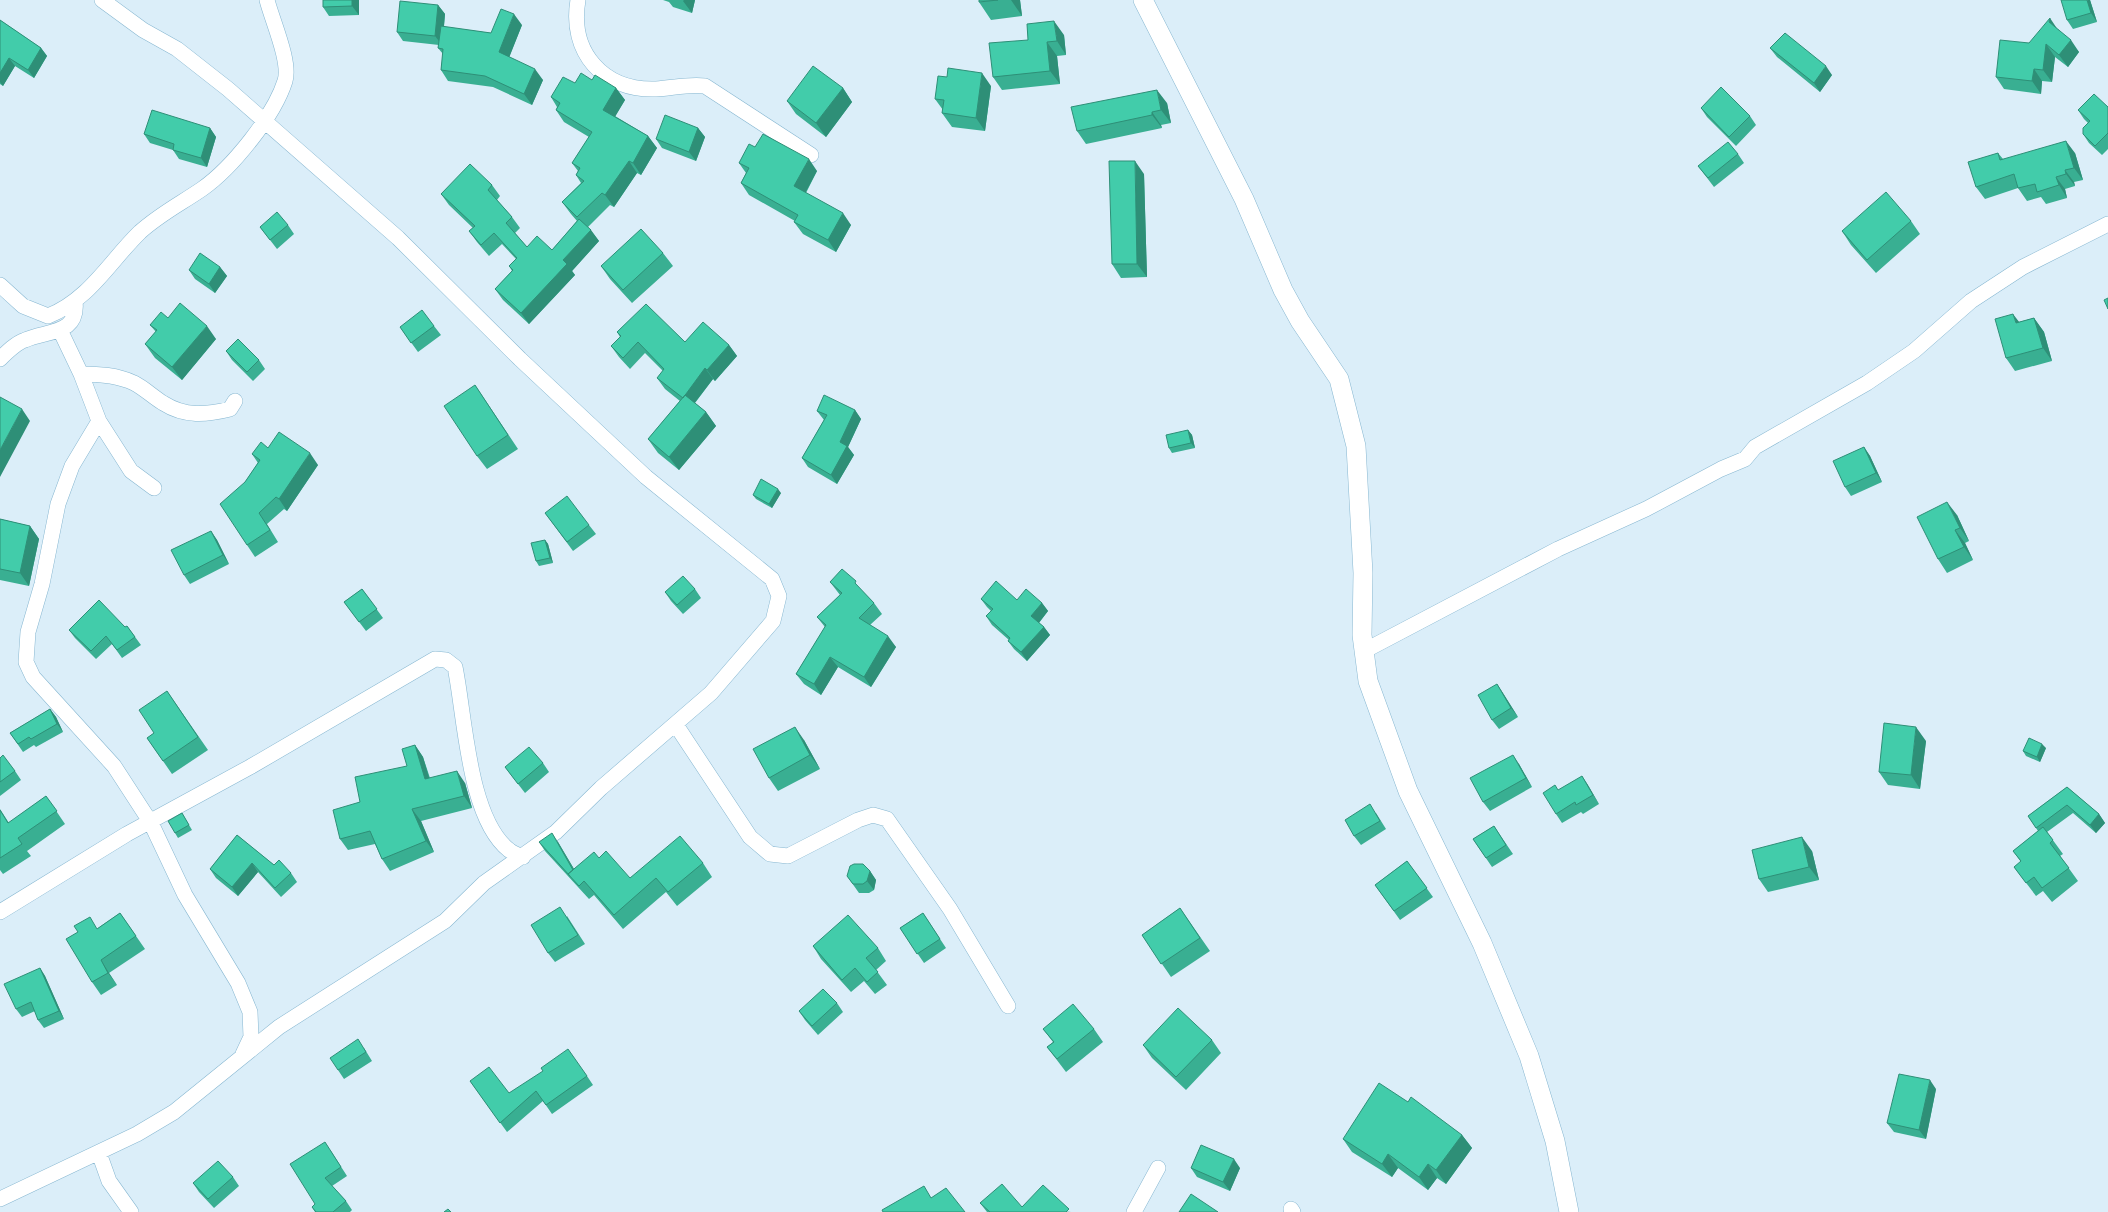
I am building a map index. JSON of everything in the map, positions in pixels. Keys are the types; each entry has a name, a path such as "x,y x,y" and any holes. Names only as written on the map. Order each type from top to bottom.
{"street":[{"path":"0,1200 99,1153 174,1112 279,1027 444,920 484,883 556,832 602,788 711,694 773,621 779,596 772,579 646,477 520,359 398,238 228,89 177,49 143,30 102,0"},
{"path":"0,285 23,306 48,316 64,310 107,271 138,234 163,212 203,188 220,174 264,121 286,79 285,60 267,0"},
{"path":"578,0 576,14 577,36 592,64 618,84 655,89 689,84 706,86 811,155"},
{"path":"1143,0 1244,199 1283,290 1300,321 1339,379 1356,446 1364,651 1368,682 1408,791 1482,943 1529,1056 1555,1141 1569,1212"},
{"path":"1364,651 1558,549 1646,509 1721,469 1745,459 1755,447 1867,383 1906,356 1971,302 2022,267 2108,224"},
{"path":"0,359 22,341 69,326 74,318 75,301"},
{"path":"60,330 81,374 99,421 131,471 154,488"},
{"path":"81,374 118,377 135,383 164,404 184,413 206,415 230,409 235,401"},
{"path":"99,421 72,466 58,504 42,584 28,632 26,662 33,677 114,766 151,823 185,895 238,983 250,1012 252,1037 240,1060"},
{"path":"0,912 127,834 151,823 435,659 446,660 455,667 467,754 492,831 509,850 522,857"},
{"path":"676,725 750,837 770,854 788,856 858,820 873,815 887,819 950,909 1008,1006"},
{"path":"99,1153 109,1181 131,1212"},
{"path":"1134,1212 1158,1168"}],"building":[{"path":"323,0 352,0 352,6 323,7"},
{"path":"979,0 998,0 979,2"},
{"path":"2061,0 2087,0 2091,13 2067,20"},
{"path":"400,1 438,5 435,36 397,32"},
{"path":"501,9 514,14 499,52 535,69 524,94 485,76 441,70 443,49 438,48 441,26 491,33"},
{"path":"2050,18 2049,22 2071,40 2059,55 2046,44 2043,70 2034,69 2032,81 1996,77 2000,40 2029,43"},
{"path":"0,20 41,48 28,70 9,58 0,73"},
{"path":"1054,21 1057,41 1047,42 1050,71 993,77 989,43 1028,40 1027,24"},
{"path":"1785,33 1826,66 1814,83 1770,48"},
{"path":"813,66 843,88 816,123 787,101"},
{"path":"948,68 982,73 976,118 942,113 944,100 935,99 938,76 947,77"},
{"path":"581,73 592,80 595,75 616,88 603,110 648,136 633,163 629,161 605,195 602,193 577,217 562,202 584,181 576,175 580,168 572,163 592,132 556,110 560,103 551,97 563,77 575,83"},
{"path":"1721,87 1750,116 1729,137 1701,108"},
{"path":"1157,90 1161,110 1152,112 1152,115 1077,131 1071,107"},
{"path":"2094,94 2108,107 2108,133 2095,146 2083,134 2083,128 2090,121 2078,110"},
{"path":"152,110 210,128 201,158 173,150 174,144 144,134"},
{"path":"665,115 698,128 689,152 656,139"},
{"path":"763,134 809,159 794,186 843,213 828,240 794,222 798,215 741,183 749,168 739,163 749,144 755,147"},
{"path":"2066,141 2074,168 2065,170 2066,174 2056,177 2059,185 2037,192 2035,184 2018,188 2014,174 1976,187 1968,162 1998,153 2000,160"},
{"path":"1728,142 1738,154 1708,178 1698,166"},
{"path":"1109,161 1135,161 1137,264 1112,264"},
{"path":"470,164 492,185 488,190 512,217 506,223 527,247 537,236 552,250 579,219 591,230 563,260 567,264 521,313 495,289 513,270 509,266 517,258 494,233 481,245 469,231 475,226 441,194"},
{"path":"1886,192 1911,221 1867,260 1842,231"},
{"path":"277,212 288,225 270,240 260,227"},
{"path":"641,229 663,253 623,290 601,266"},
{"path":"200,253 220,267 209,284 189,270"},
{"path":"2108,298 2108,309 2104,300"},
{"path":"180,303 207,326 172,367 145,344 157,330 150,325 161,312 168,318"},
{"path":"646,304 685,342 703,322 729,345 707,370 705,368 683,398 657,378 664,369 638,342 623,358 611,346 621,336 617,332"},
{"path":"422,310 434,326 411,343 400,327"},
{"path":"2013,314 2016,323 2034,318 2043,348 2006,358 1995,319"},
{"path":"238,339 259,360 247,372 226,351"},
{"path":"475,385 508,435 477,456 444,406"},
{"path":"685,395 706,412 669,457 648,439"},
{"path":"824,395 855,410 840,442 847,446 831,475 802,458 827,415 817,411"},
{"path":"0,397 22,409 0,450"},
{"path":"1188,430 1191,443 1169,448 1166,435"},
{"path":"279,432 310,453 279,499 276,497 259,513 270,530 247,545 220,504 245,482 260,460 252,454 261,442 268,448"},
{"path":"1864,447 1876,473 1845,487 1833,461"},
{"path":"761,479 778,489 769,504 753,495"},
{"path":"567,496 589,525 567,542 545,513"},
{"path":"1947,502 1960,528 1955,530 1964,547 1938,559 1917,517"},
{"path":"0,519 30,526 20,573 0,569"},
{"path":"211,531 223,555 184,575 171,550"},
{"path":"545,540 550,558 536,561 531,543"},
{"path":"842,569 856,581 855,583 874,603 859,618 888,636 864,677 830,657 814,684 796,674 826,625 817,617 842,593 830,582"},
{"path":"683,576 695,589 677,605 665,592"},
{"path":"996,581 1017,600 1026,589 1042,603 1031,616 1044,627 1021,652 1008,641 1010,638 986,616 993,609 981,599"},
{"path":"362,589 377,609 359,622 344,602"},
{"path":"99,600 125,627 127,626 135,637 117,650 106,636 91,651 69,630"},
{"path":"1497,684 1511,708 1492,720 1478,695"},
{"path":"167,691 198,737 163,761 147,738 154,733 139,710"},
{"path":"50,709 57,724 18,744 10,733"},
{"path":"1884,723 1916,727 1911,775 1879,772"},
{"path":"795,727 810,755 769,778 753,749"},
{"path":"2029,738 2042,744 2037,757 2023,751"},
{"path":"415,745 425,779 457,771 464,796 412,809 426,841 382,859 370,831 340,839 333,810 360,802 355,777 407,766 402,749"},
{"path":"529,747 543,763 518,784 505,767"},
{"path":"3,755 15,771 0,782 0,758"},
{"path":"1513,755 1526,778 1483,802 1470,778"},
{"path":"1582,776 1593,795 1576,805 1575,802 1556,814 1543,793 1555,785 1558,790"},
{"path":"2067,787 2099,814 2090,825 2067,805 2036,828 2028,816"},
{"path":"46,796 57,811 18,838 22,844 0,858 0,810 8,823"},
{"path":"1370,804 1380,821 1354,836 1345,820"},
{"path":"182,813 189,825 175,833 168,821"},
{"path":"1494,826 1506,845 1486,858 1473,839"},
{"path":"2043,827 2053,840 2050,843 2069,868 2042,888 2034,877 2026,883 2014,867 2021,861 2013,851"},
{"path":"552,833 573,870 568,874 539,842"},
{"path":"237,835 274,865 279,860 291,873 275,888 252,863 232,887 210,869"},
{"path":"680,836 703,863 668,892 656,878 614,915 584,881 579,886 568,874 594,852 599,858 606,851 630,878"},
{"path":"1802,837 1809,867 1759,879 1752,850"},
{"path":"1407,861 1427,888 1394,911 1375,885"},
{"path":"863,864 870,871 867,881 863,884 853,884 847,876 850,866"},
{"path":"560,907 578,935 548,953 531,925"},
{"path":"1180,908 1200,938 1161,964 1142,935"},
{"path":"120,913 136,936 101,960 108,973 92,982 66,939 78,932 74,926 90,917 97,929"},
{"path":"923,913 940,939 917,954 900,928"},
{"path":"848,915 878,948 866,958 878,972 867,982 855,968 842,980 813,946"},
{"path":"40,968 59,1011 38,1020 31,1002 16,1009 4,984"},
{"path":"823,989 837,1003 812,1026 799,1011"},
{"path":"1073,1004 1094,1029 1057,1059 1047,1047 1054,1042 1043,1029"},
{"path":"1178,1008 1212,1040 1176,1077 1143,1045"},
{"path":"358,1039 366,1052 338,1070 330,1058"},
{"path":"568,1049 587,1076 546,1105 536,1091 500,1123 470,1081 489,1067 509,1093 543,1071 541,1068"},
{"path":"1899,1074 1930,1080 1919,1130 1887,1123"},
{"path":"1379,1083 1408,1102 1411,1097 1462,1135 1436,1170 1428,1164 1419,1177 1388,1154 1382,1164 1343,1139"},
{"path":"325,1142 341,1167 325,1178 346,1201 333,1212 316,1212 312,1207 315,1204 290,1164"},
{"path":"1201,1145 1234,1159 1223,1182 1191,1168"},
{"path":"218,1161 233,1177 208,1199 193,1183"},
{"path":"1002,1184 1022,1207 1043,1185 1069,1209 1066,1212 990,1212 980,1203"},
{"path":"924,1186 931,1198 946,1188 965,1212 883,1212 882,1210"},
{"path":"1191,1194 1218,1212 1179,1212"}]}
